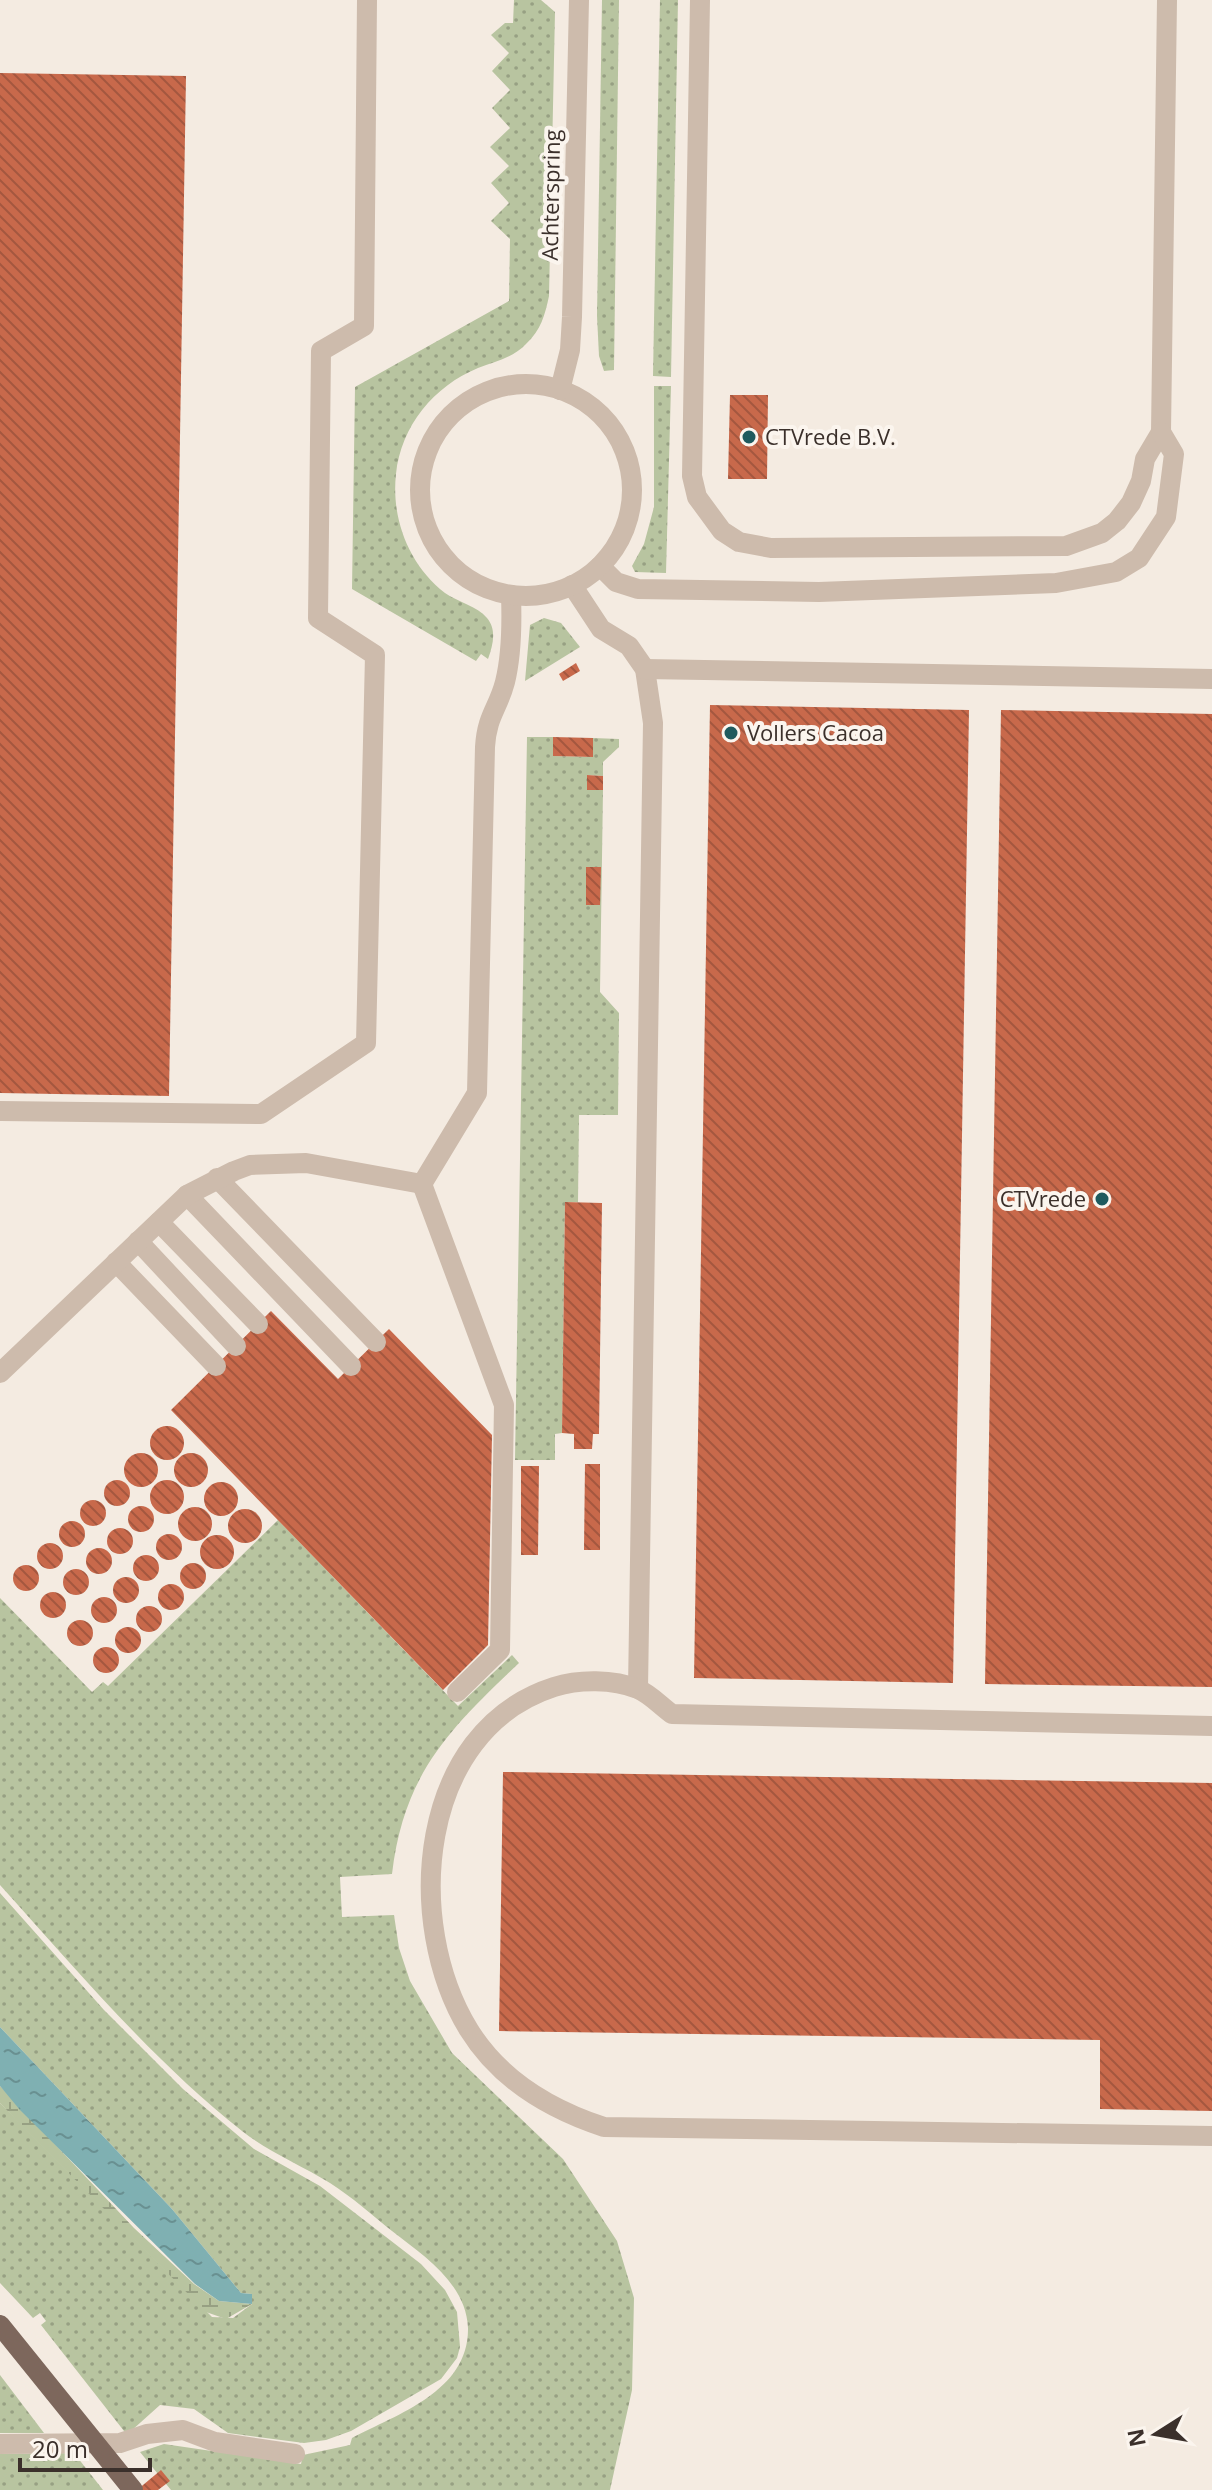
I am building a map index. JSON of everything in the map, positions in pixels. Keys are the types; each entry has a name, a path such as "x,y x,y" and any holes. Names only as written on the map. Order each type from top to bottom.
{"main road":[{"path":"0,2325 133,2490"}],"street":[{"path":"0,1111 261,1114 366,1043 375,655 318,618 321,351 364,326 367,0"},
{"name":"Achterspring","path":"560,390 570,350 572,317 579,0"},
{"path":"700,0 692,476 697,497 722,531 739,542 771,548 1066,546 1102,533 1117,521 1131,503 1141,481 1145,459 1161,432 1167,0"},
{"path":"513,384 560,390 580,398 601,415 617,438 628,463 631,491 627,518 617,544 600,566 572,585 539,595 511,595 472,581 441,553 423,516 420,489 424,461 442,424 474,397 513,384"},
{"path":"600,566 627,586 819,592 1056,583 1105,575 1139,558 1166,517 1174,454 1161,432"},
{"path":"572,585 601,629 629,646 645,669 653,723 638,1689"},
{"path":"422,1184 477,1093 485,747 487,720 500,698 506,679 512,622 511,595"},
{"path":"645,669 1212,679"},
{"path":"0,1373 187,1195 217,1178 250,1165 306,1163 422,1184"},
{"path":"217,1178 376,1342"},
{"path":"422,1184 504,1405 500,1650 457,1692"},
{"path":"187,1195 351,1366"},
{"path":"159,1222 258,1324"},
{"path":"138,1241 236,1346"},
{"path":"116,1262 216,1366"},
{"path":"1212,1726 672,1714 638,1689 591,1681 565,1684 516,1706 476,1742 453,1777 441,1806 430,1887 432,1925 439,1962 451,1998 469,2032 493,2062 517,2084 544,2103 604,2127 1212,2136"},
{"path":"0,2444 120,2443 183,2430 215,2442 295,2454"}],"green space":[{"path":"514,0 541,0 555,12 549,296 539,328 521,349 447,385 422,410 399,456 395,491 396,508 405,540 421,569 445,593 478,610 490,623 493,638 488,659 481,654 476,661 352,589 355,387 509,301 510,239 491,221 509,203 491,183 509,166 490,147 510,128 492,108 510,90 492,71 509,53 491,35 505,23 513,23"},
{"path":"602,0 619,0 614,370 604,371 599,356 597,316"},
{"path":"660,0 678,0 671,377 653,376"},
{"path":"654,386 671,386 666,573 635,572 632,566 644,544 654,507"},
{"path":"544,618 561,623 580,647 525,681 530,625"},
{"path":"527,737 553,737 554,756 592,757 593,738 619,739 619,747 603,762 603,776 587,775 587,789 603,790 600,992 619,1013 618,1115 579,1115 578,1202 565,1202 562,1433 555,1434 555,1460 515,1460"},
{"path":"278,1520 458,1706 512,1655 519,1663 471,1710 434,1756 407,1808 392,1874 340,1877 342,1917 394,1915 399,1948 410,1981 452,2053 563,2159 617,2241 634,2298 632,2390 610,2490 171,2490 140,2452 164,2444 301,2464 303,2455 350,2445 352,2438 428,2398 457,2368 465,2350 468,2328 465,2312 460,2297 441,2272 346,2194 252,2139 209,2103 116,2013 0,1885 0,1598 92,1692 103,1682 108,1686"},
{"path":"0,1893 104,2010 183,2089 254,2149 320,2186 421,2264 445,2290 457,2312 460,2347 457,2358 441,2379 351,2431 326,2440 304,2443 228,2433 194,2409 160,2405 131,2431 124,2431 41,2325 46,2321 40,2313 33,2318 0,2283 0,2103 212,2317 233,2318 252,2304 252,2294 241,2293 172,2209 0,2027"},
{"path":"0,2086 134,2228 194,2284 219,2301 252,2304 226,2319 206,2312 0,2103"},
{"path":"0,2375 44,2433 0,2433"},
{"path":"74,2453 103,2490 0,2490 0,2454"}],"water":[{"path":"0,2027 172,2209 241,2293 252,2294 252,2304 219,2301 195,2284 20,2110 0,2086"}],"building":[{"path":"0,73 186,76 169,1096 0,1093"},
{"path":"730,395 768,395 767,479 728,479"},
{"path":"576,663 580,671 563,681 559,674"},
{"path":"710,705 969,710 953,1683 694,1678"},
{"name":"CTVrede","path":"1001,710 1212,714 1212,1687 985,1684"},
{"path":"553,737 593,738 593,757 553,756"},
{"path":"587,775 603,776 603,790 587,790"},
{"path":"586,867 601,867 600,905 586,905"},
{"path":"565,1202 602,1203 599,1434 593,1434 592,1449 574,1449 574,1434 562,1433"},
{"path":"271,1311 338,1379 389,1329 492,1435 488,1645 443,1690 171,1410"},
{"path":"167,1426 179,1431 184,1443 179,1455 167,1460 155,1455 150,1443 155,1431"},
{"path":"141,1453 153,1458 158,1470 153,1482 141,1487 129,1482 124,1470 129,1458"},
{"path":"191,1453 203,1458 208,1470 203,1482 191,1487 179,1482 174,1470 179,1458"},
{"path":"585,1464 600,1464 600,1550 584,1550"},
{"path":"521,1466 539,1466 538,1555 521,1555"},
{"path":"117,1480 126,1484 130,1493 126,1502 117,1506 108,1502 104,1493 108,1484"},
{"path":"167,1480 179,1485 184,1497 179,1509 167,1514 155,1509 150,1497 155,1485"},
{"path":"221,1482 233,1487 238,1499 233,1511 221,1516 209,1511 204,1499 209,1487"},
{"path":"93,1500 102,1504 106,1513 102,1522 93,1526 84,1522 80,1513 84,1504"},
{"path":"141,1506 150,1510 154,1519 150,1528 141,1532 132,1528 128,1519 132,1510"},
{"path":"195,1507 207,1512 212,1524 207,1536 195,1541 183,1536 178,1524 183,1512"},
{"path":"245,1509 257,1514 262,1526 257,1538 245,1543 233,1538 228,1526 233,1514"},
{"path":"72,1521 81,1525 85,1534 81,1543 72,1547 63,1543 59,1534 63,1525"},
{"path":"120,1528 129,1532 133,1541 129,1550 120,1554 111,1550 107,1541 111,1532"},
{"path":"169,1534 178,1538 182,1547 178,1556 169,1560 160,1556 156,1547 160,1538"},
{"path":"217,1535 229,1540 234,1552 229,1564 217,1569 205,1564 200,1552 205,1540"},
{"path":"50,1543 59,1547 63,1556 59,1565 50,1569 41,1565 37,1556 41,1547"},
{"path":"99,1548 108,1552 112,1561 108,1570 99,1574 90,1570 86,1561 90,1552"},
{"path":"146,1555 155,1559 159,1568 155,1577 146,1581 137,1577 133,1568 137,1559"},
{"path":"193,1563 202,1567 206,1576 202,1585 193,1589 184,1585 180,1576 184,1567"},
{"path":"26,1565 35,1569 39,1578 35,1587 26,1591 17,1587 13,1578 17,1569"},
{"path":"76,1569 85,1573 89,1582 85,1591 76,1595 67,1591 63,1582 67,1573"},
{"path":"126,1577 135,1581 139,1590 135,1599 126,1603 117,1599 113,1590 117,1581"},
{"path":"171,1584 180,1588 184,1597 180,1606 171,1610 162,1606 158,1597 162,1588"},
{"path":"53,1592 62,1596 66,1605 62,1614 53,1618 44,1614 40,1605 44,1596"},
{"path":"104,1597 113,1601 117,1610 113,1619 104,1623 95,1619 91,1610 95,1601"},
{"path":"149,1606 158,1610 162,1619 158,1628 149,1632 140,1628 136,1619 140,1610"},
{"path":"80,1620 89,1624 93,1633 89,1642 80,1646 71,1642 67,1633 71,1624"},
{"path":"128,1627 137,1631 141,1640 137,1649 128,1653 119,1649 115,1640 119,1631"},
{"path":"106,1647 115,1651 119,1660 115,1669 106,1673 97,1669 93,1660 97,1651"},
{"path":"503,1772 1212,1783 1212,2111 1100,2109 1100,2040 499,2031"},
{"path":"161,2470 170,2481 158,2490 137,2490"}],"place":[{"name":"CTVrede B.V.","path":"749,437"},
{"name":"Vollers Cacoa","path":"731,733"},
{"name":"CTVrede","path":"1102,1199"}]}
